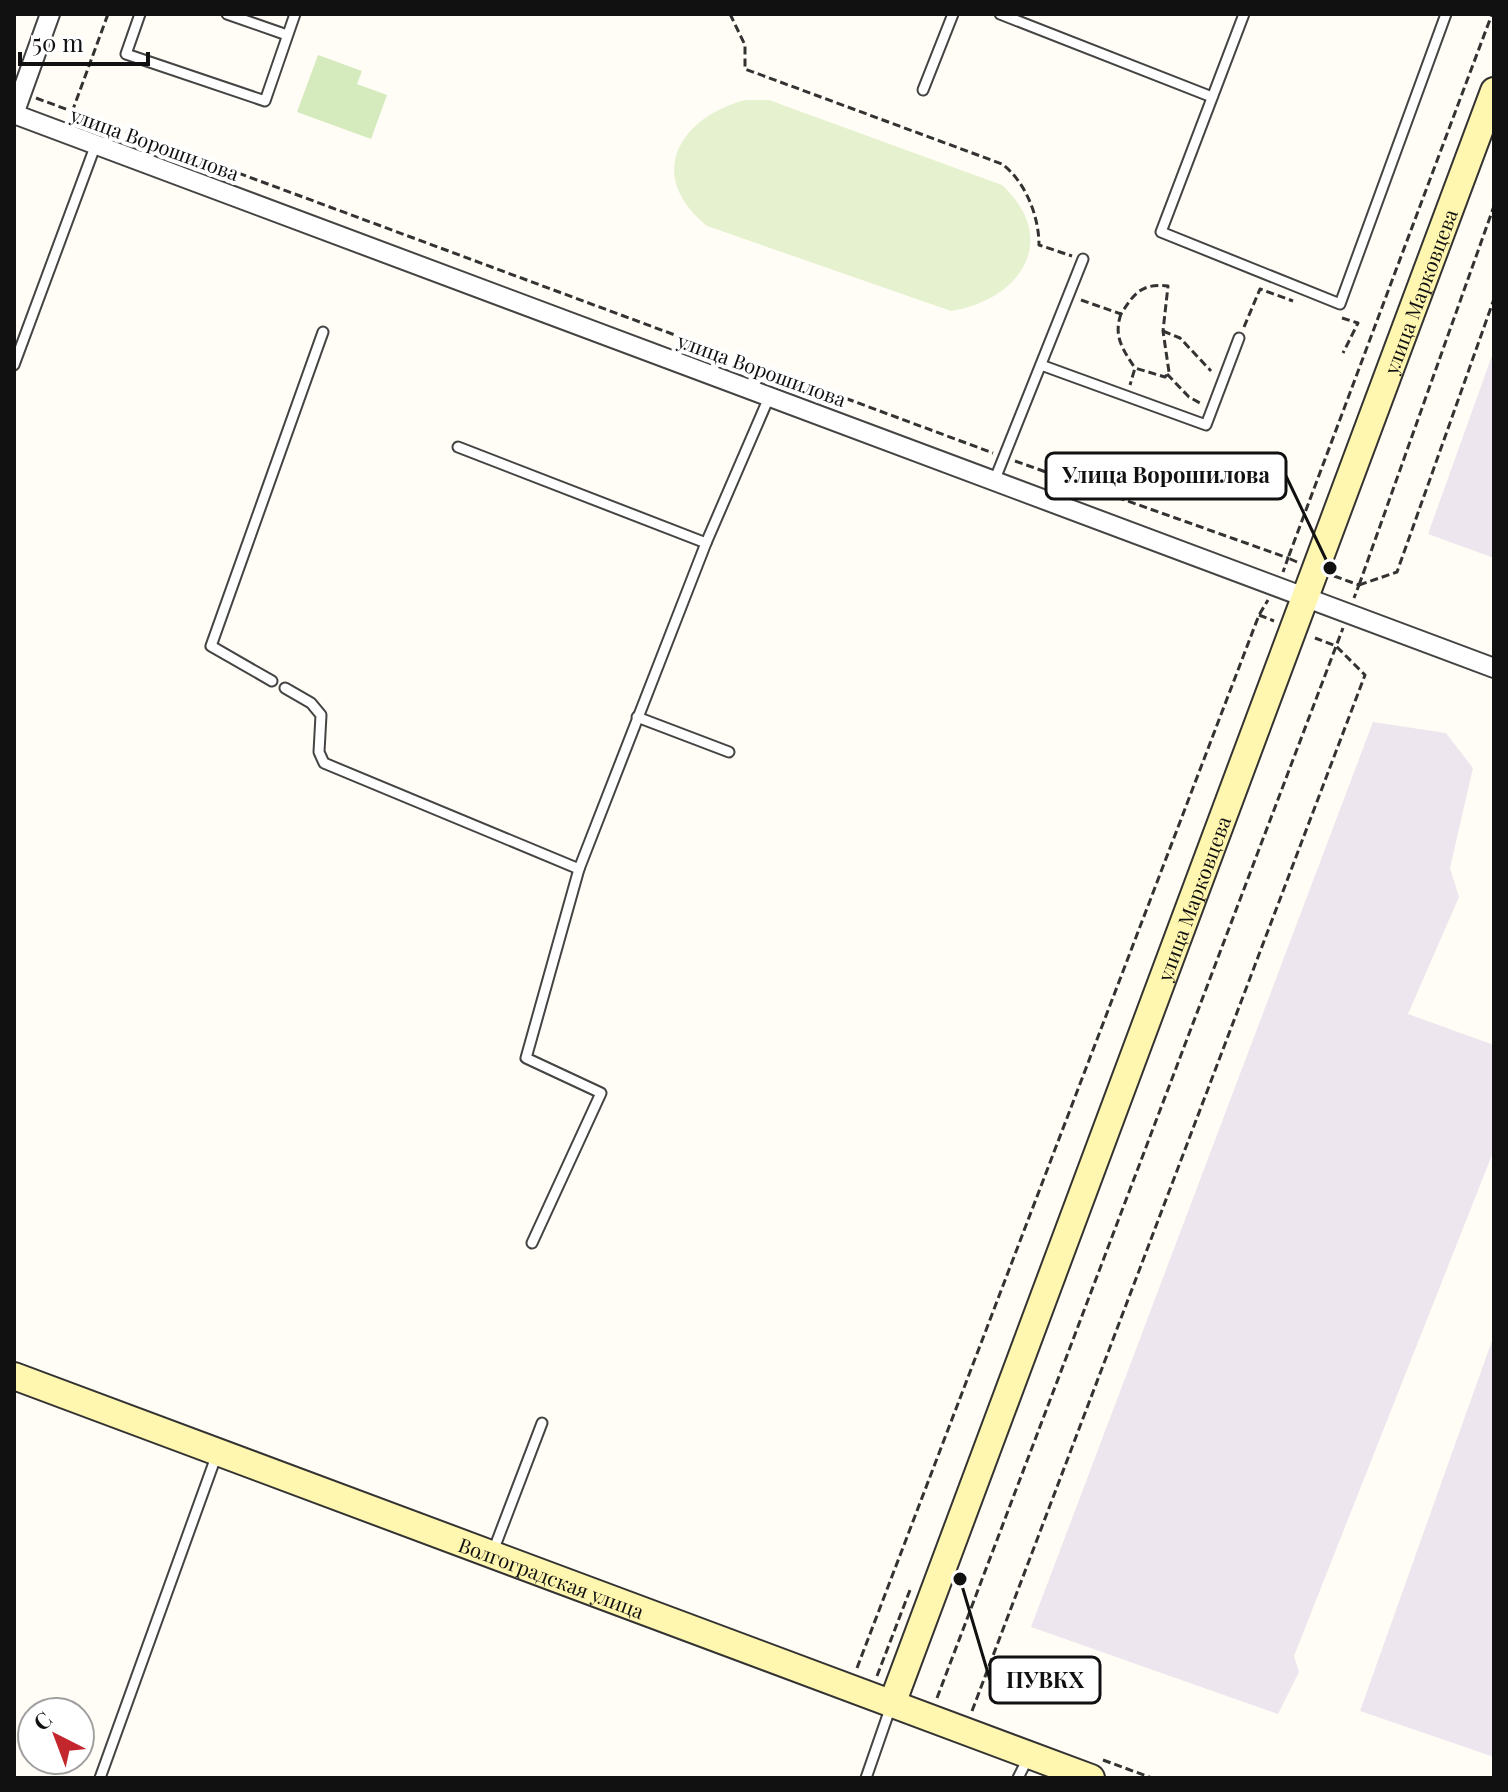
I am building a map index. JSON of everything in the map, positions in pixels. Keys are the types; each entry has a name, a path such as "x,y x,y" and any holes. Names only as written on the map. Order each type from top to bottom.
{"main road":[{"name":"улица Марковцева","path":"892,1704 1494,91"},
{"name":"Волгоградская улица","path":"17,1380 218,1450 491,1557 892,1704 1024,1766 1091,1778"}],"street":[{"path":"14,114 50,14"},
{"name":"улица Ворошилова","path":"14,114 1494,668"}],"lane":[{"path":"140,14 126,54 265,101 295,14"},
{"path":"227,14 287,35"},
{"path":"923,90 953,14"},
{"path":"1000,14 1212,97"},
{"path":"1244,14 1161,232 1340,304 1446,14"},
{"path":"14,365 96,144"},
{"path":"995,479 1083,259"},
{"path":"272,681 211,646 323,332"},
{"path":"1041,365 1206,425 1239,338"},
{"path":"532,1243 601,1093 526,1058 579,869 706,543 770,395"},
{"path":"458,447 706,543"},
{"path":"285,688 311,703 321,715 319,752 324,763 579,869"},
{"path":"637,717 729,752"},
{"path":"491,1557 542,1423"},
{"path":"100,1778 218,1450"},
{"path":"866,1778 892,1704"}],"path":[{"path":"72,112 108,14"},
{"path":"730,14 745,45 745,69 1002,164 1013,173 1029,202 1039,224 1039,245 1083,259"},
{"path":"857,1669 1259,615 1278,585 1492,14"},
{"path":"22,93 1004,457 1359,585 1397,572 1494,299"},
{"path":"937,1698 1349,612 1494,206"},
{"path":"1167,374 1163,331 1168,286 1150,284 1133,294 1121,314 1117,325 1119,344 1135,368 1167,374 1189,397 1212,409"},
{"path":"1239,338 1260,289 1302,304"},
{"path":"1069,295 1121,314"},
{"path":"1330,314 1358,323 1343,353"},
{"path":"1163,331 1180,338 1200,363 1223,381"},
{"path":"1127,396 1135,368"},
{"path":"972,1711 1365,675 1336,646"}],"shaded area":[{"path":"1494,350 1494,558 1428,534"},
{"path":"1373,722 1446,733 1473,768 1450,868 1459,897 1408,1014 1494,1045 1494,1150 1294,1656 1299,1672 1278,1714 1031,1627"},
{"path":"1494,1335 1494,1757 1360,1711"}],"green space":[{"path":"318,55 362,71 357,84 387,95 371,139 297,112"},
{"path":"745,100 769,100 1002,185 1020,206 1029,226 1030,246 1024,264 1013,281 996,294 975,305 951,311 707,226 688,207 677,188 674,169 678,151 687,135 702,120"}],"place":[{"name":"Улица Ворошилова","path":"1330,568"},
{"name":"ПУВКХ","path":"960,1579"}]}
